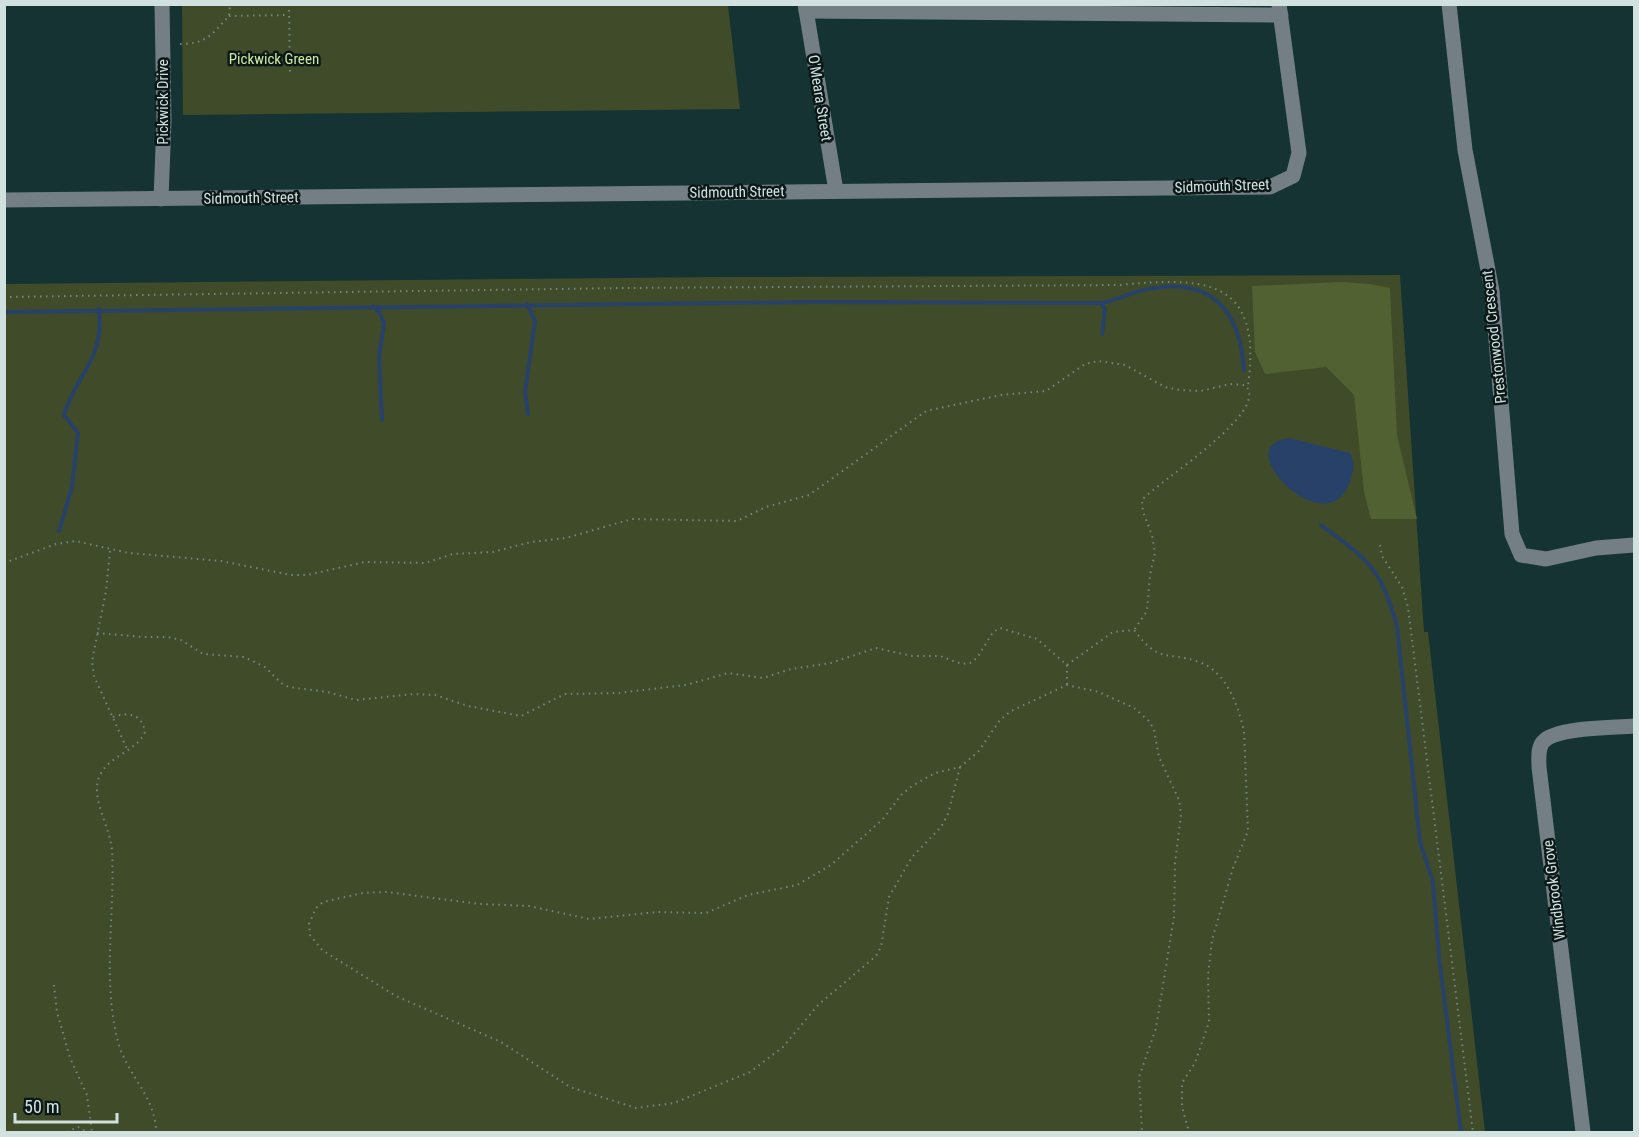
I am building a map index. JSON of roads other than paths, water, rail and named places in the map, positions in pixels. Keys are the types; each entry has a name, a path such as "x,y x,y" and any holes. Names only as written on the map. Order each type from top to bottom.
{"street":[{"name":"Pickwick Drive","path":"161,199 164,121 162,4"},
{"name":"Prestonwood Crescent","path":"1449,4 1465,150 1492,291 1512,534 1521,555 1546,559 1596,548 1635,545"},
{"path":"806,8 1280,10"},
{"name":"O'Meara Street","path":"806,8 836,191"},
{"name":"Sidmouth Street","path":"4,200 1270,187 1293,176 1299,153 1280,10"},
{"name":"Windbrook Grove","path":"1583,1132 1539,767 1539,749 1545,740 1561,733 1635,726"}],"water":[{"path":"1289,438 1350,453 1353,473 1349,484 1338,499 1324,504 1308,500 1292,491 1279,478 1271,464 1269,451 1276,442"}],"waterway":[{"path":"4,312 814,302 1100,303 1144,290 1186,287 1203,292 1217,301 1228,313 1236,329 1244,370"},
{"path":"527,304 535,321 525,392 528,414"},
{"path":"1101,304 1105,309 1102,334"},
{"path":"373,306 384,323 379,357 382,420"},
{"path":"59,531 72,487 78,433 64,415 98,342 99,309"},
{"path":"1321,525 1371,566 1385,590 1397,626 1420,842 1433,882 1439,957 1461,1132"}],"park label":[{"name":"Pickwick Green","path":"274,59"}]}
